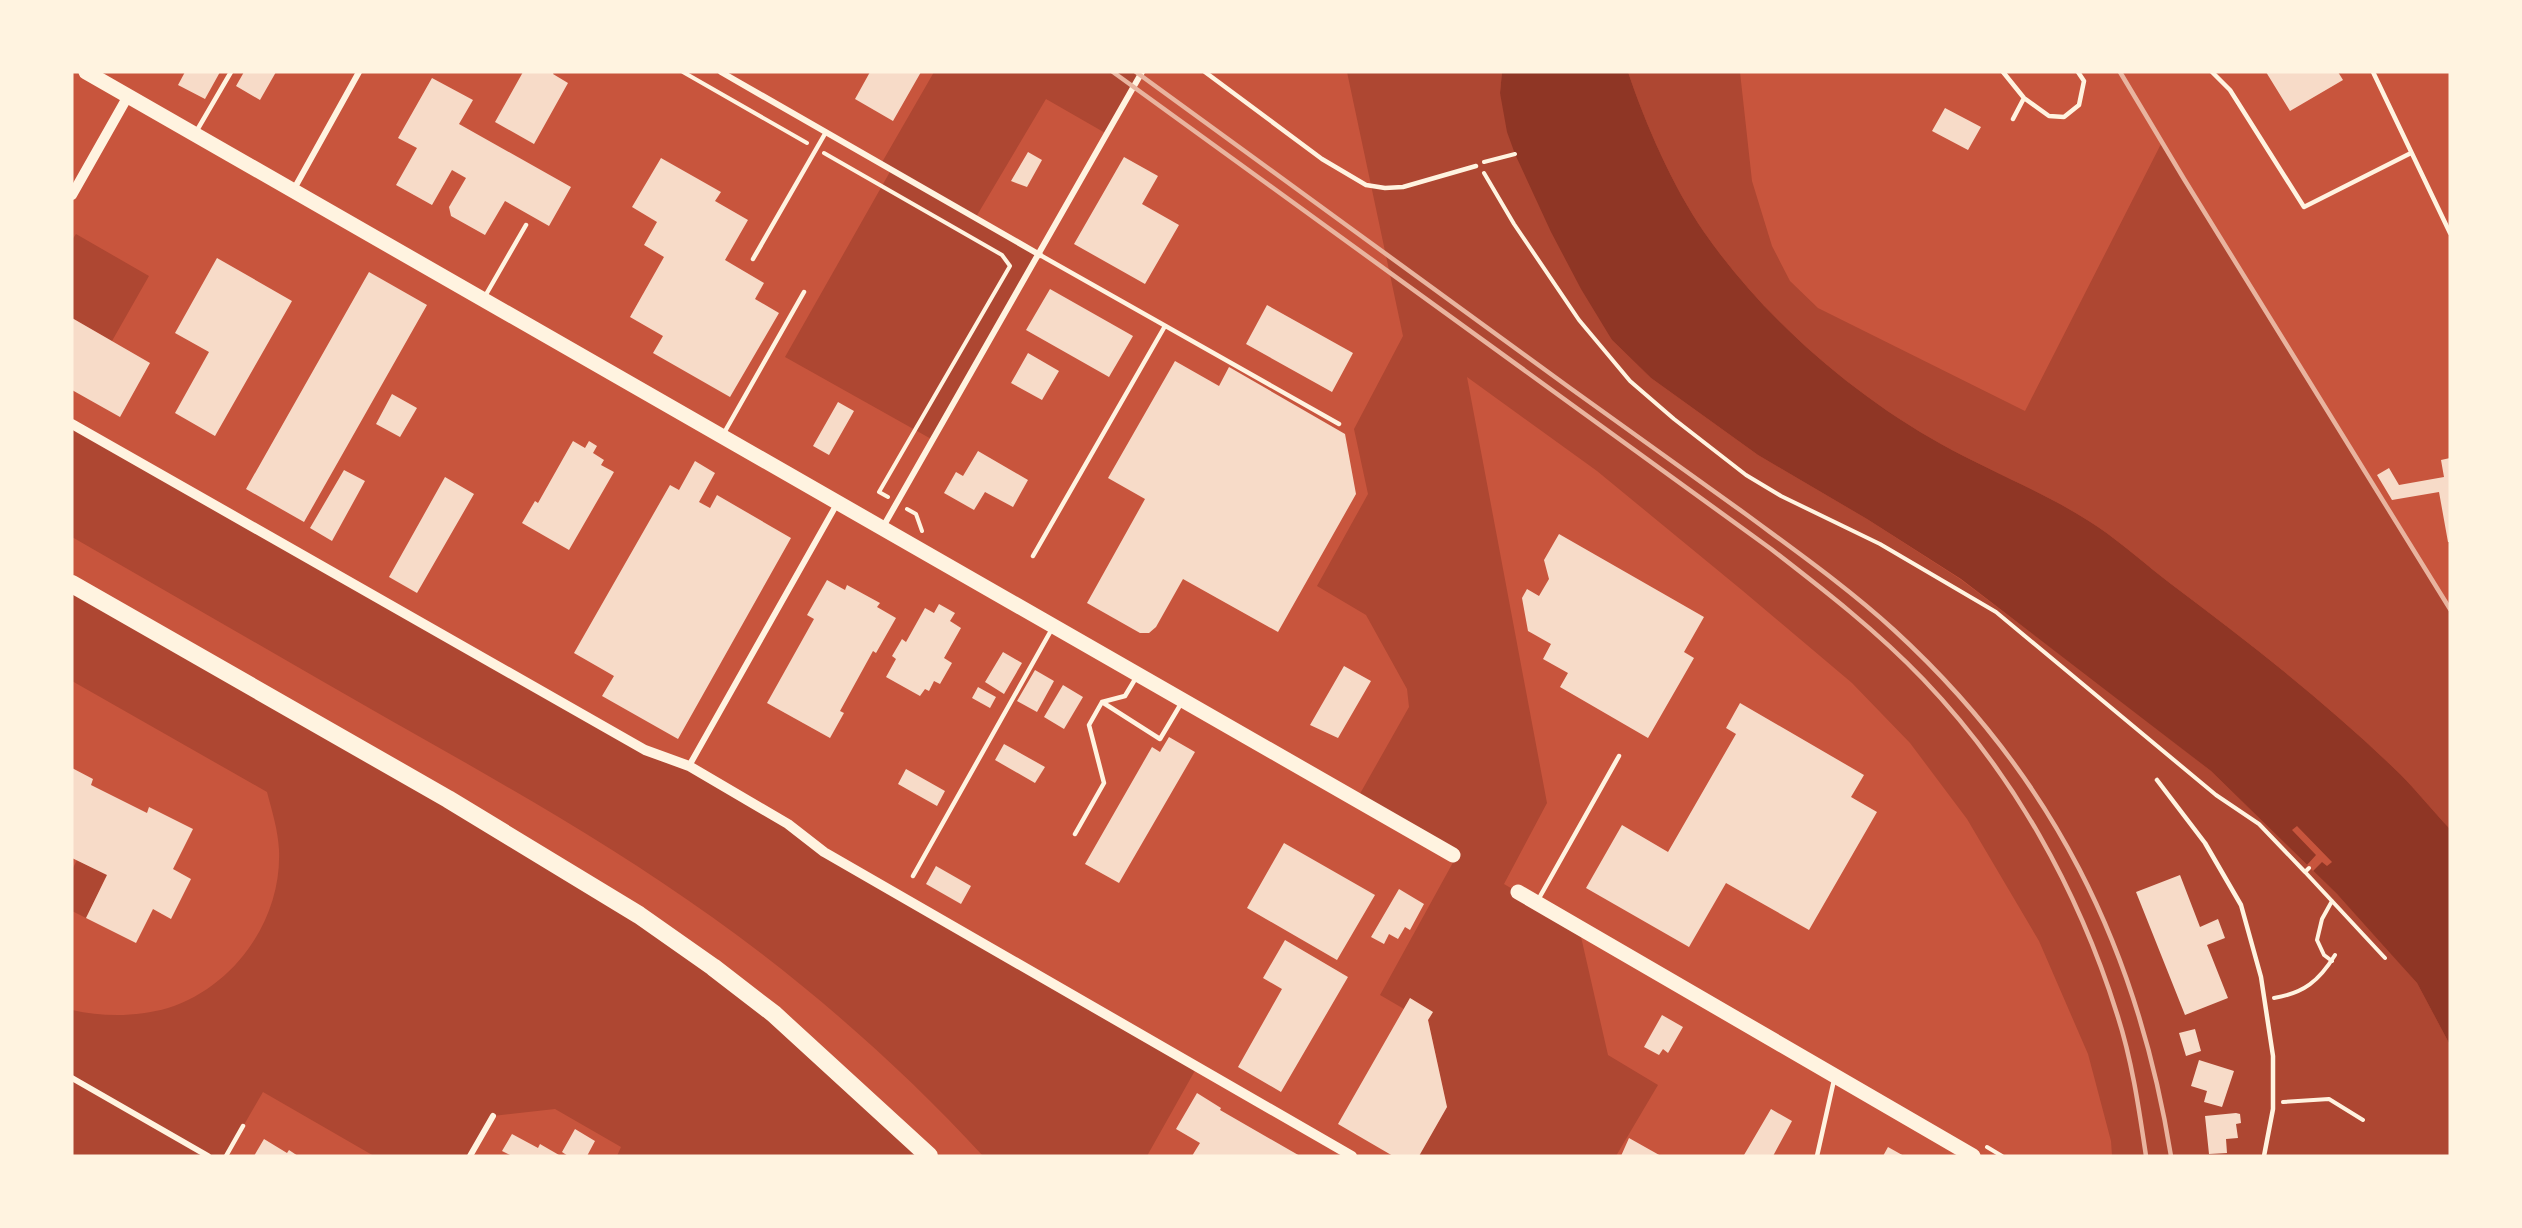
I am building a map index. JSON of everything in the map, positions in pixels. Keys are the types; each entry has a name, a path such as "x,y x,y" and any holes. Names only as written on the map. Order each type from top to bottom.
{"highway":[{"path":"72,584 448,799 639,915 714,967 774,1014 929,1156"}],"main road":[{"path":"86,72 1453,855"},
{"path":"1518,892 1973,1156"}],"street":[{"path":"293,189 359,72"},
{"path":"721,72 1040,255"},
{"path":"883,528 1142,72"},
{"path":"72,195 128,96"},
{"path":"72,424 645,750 689,766 788,824 824,852 1352,1156"},
{"path":"689,766 838,502"},
{"path":"72,1078 208,1156"},
{"path":"470,1156 493,1116"}],"lane":[{"path":"195,134 231,72"},
{"path":"1205,72 1322,159 1366,185 1385,188 1403,187 1476,166"},
{"path":"2003,72 2024,98 2049,116 2064,117 2079,105 2084,81 2079,72"},
{"path":"2212,72 2230,90 2304,207 2411,153"},
{"path":"2373,72 2450,233"},
{"path":"2013,119 2024,98"},
{"path":"753,259 826,132"},
{"path":"484,298 526,225"},
{"path":"1040,255 1338,424"},
{"path":"723,435 804,292"},
{"path":"1033,556 1165,326"},
{"path":"913,876 1000,725 1012,696 1055,625"},
{"path":"1075,834 1104,783 1089,725 1102,702 1125,696 1138,674"},
{"path":"1102,702 1160,739 1183,700"},
{"path":"1536,903 1619,756"},
{"path":"2157,780 2205,843 2241,905 2261,977 2273,1056 2273,1102 2264,1156"},
{"path":"1817,1156 1835,1076"},
{"path":"226,1156 243,1126"}],"path":[{"path":"683,72 1002,255 1010,266 879,492"},
{"path":"1515,154 1479,163 1514,224 1563,298 1630,381 1712,450 1746,475 1791,501 1880,544 1996,612 2216,795 2259,824 2385,958"},
{"path":"2305,872 2309,868"},
{"path":"2332,901 2322,919 2317,940 2324,955 2332,961"},
{"path":"2264,999 2296,994 2316,980 2335,955"},
{"path":"2273,1102 2329,1099 2363,1120"}],"shaded area":[{"path":"934,72 1139,72 1107,134 1046,99 976,217 1040,255 933,440 785,357 891,170 881,164"},
{"path":"1347,72 1502,72 1500,93 1612,340 1651,378 1758,455 1867,519 1960,579 2211,771 2337,894 2417,983 2450,1045 2450,1156 2112,1156 2111,1141 2088,1054 2039,941 1967,819 1910,743 1852,683 1743,591 1597,471 1467,377 1547,803 1504,884 1579,928 1608,1055 1658,1085 1616,1156 1419,1156 1447,1107 1428,1020 1433,1012 1410,998 1404,1009 1380,995 1456,857 1357,799 1409,707 1407,689 1366,615 1317,586 1368,494 1354,429 1403,336"},
{"path":"1502,72 1628,72 1661,154 1692,214 1727,263 1753,294 1811,351 1874,402 1907,424 1961,455 2060,504 2107,534 2288,675 2400,774 2450,829 2450,1045 2417,983 2337,894 2211,771 1961,579 1867,519 1758,455 1651,378 1612,340 1581,289 1551,232 1515,154 1507,132 1500,93"},
{"path":"1628,72 1740,72 1752,181 1772,246 1790,281 1818,308 2025,411 2162,142 2450,609 2450,829 2400,774 2317,699 2107,534 2060,504 1961,455 1907,424 1874,402 1811,351 1753,294 1727,263 1692,214 1661,154"},
{"path":"76,234 149,276 112,341 72,318 72,240"},
{"path":"72,424 645,750 689,766 824,852 1197,1067 1147,1156 983,1156 920,1091 854,1030 748,944 673,890 513,790 72,537"},
{"path":"72,584 713,967 929,1156 617,1156 621,1147 555,1109 493,1116 470,1156 374,1156 263,1092 226,1156 72,1156 72,1010 120,1015 156,1011 192,998 214,984 233,967 263,925 278,876 279,850 267,792 72,681"},
{"path":"77,860 107,875 86,918 72,911 72,870"}],"pier":[{"path":"2297,826 2332,862 2327,866 2322,862 2313,871 2307,865 2316,855 2292,830"}],"building":[{"path":"185,72 220,72 205,99 178,85"},
{"path":"244,72 276,72 260,100 236,86"},
{"path":"523,72 554,72 553,74 568,83 534,144 495,122"},
{"path":"870,72 921,72 893,121 855,99"},
{"path":"2266,72 2338,72 2343,80 2290,111"},
{"path":"432,78 473,100 459,124 571,187 549,226 505,201 485,235 451,216 449,207 466,178 452,170 432,205 396,185 417,148 398,138"},
{"path":"1945,108 1981,127 1968,150 1932,131"},
{"path":"1028,152 1042,160 1027,187 1011,181"},
{"path":"1124,157 1158,176 1142,204 1179,225 1145,284 1074,244"},
{"path":"661,158 721,192 715,201 748,220 725,260 764,283 755,299 779,313 730,397 653,353 663,336 630,317 664,257 644,245 657,222 632,207"},
{"path":"217,258 292,301 215,436 175,413 209,352 175,333"},
{"path":"369,272 427,305 304,522 246,489"},
{"path":"1050,289 1133,336 1109,377 1026,330"},
{"path":"1267,305 1353,353 1332,392 1246,344"},
{"path":"72,318 150,363 120,417 72,390"},
{"path":"1028,353 1059,371 1042,400 1011,383"},
{"path":"1175,361 1219,386 1229,367 1345,434 1356,494 1278,632 1183,579 1156,627 1149,633 1140,633 1087,603 1145,499 1108,478"},
{"path":"392,394 417,408 400,437 376,424"},
{"path":"838,402 854,411 829,455 813,446"},
{"path":"573,441 585,448 589,441 597,446 593,453 604,460 601,465 614,472 569,550 522,523 535,501 538,503"},
{"path":"978,451 1028,480 1013,507 985,492 974,510 944,493 956,472 963,476"},
{"path":"2450,458 2450,542 2448,542 2439,492 2392,500 2377,475 2389,468 2399,485 2444,477 2441,460"},
{"path":"695,461 715,473 699,502 710,508 717,495 791,538 678,739 602,696 614,676 574,653 670,485 679,490"},
{"path":"344,470 365,481 332,541 310,528"},
{"path":"445,477 474,494 417,593 389,577"},
{"path":"1559,534 1704,617 1684,652 1694,658 1648,738 1560,687 1568,673 1543,659 1551,644 1528,631 1522,598 1527,589 1539,596 1549,579 1544,560"},
{"path":"827,580 845,590 847,585 880,603 877,607 896,618 876,653 873,651 840,711 844,713 830,738 767,703 814,619 807,615"},
{"path":"939,604 955,613 950,621 961,628 944,658 952,663 940,684 934,681 929,691 925,689 920,696 886,677 896,659 892,656 902,639 906,642 925,608 934,613"},
{"path":"1003,652 1022,663 1004,694 985,682"},
{"path":"1344,666 1371,681 1338,738 1310,725"},
{"path":"1035,670 1054,681 1037,712 1017,701"},
{"path":"1063,685 1083,697 1064,729 1044,717"},
{"path":"978,687 996,697 990,708 972,698"},
{"path":"1740,703 1864,775 1851,797 1877,812 1809,930 1726,883 1689,947 1586,888 1622,825 1668,852 1736,734 1726,728"},
{"path":"1169,737 1195,752 1119,883 1085,864 1152,747 1160,752"},
{"path":"1004,744 1045,767 1035,783 995,760"},
{"path":"72,768 93,779 91,785 147,813 149,807 193,829 173,869 191,879 171,919 153,909 136,943 86,918 107,875 72,858"},
{"path":"906,769 945,791 937,806 898,784"},
{"path":"1284,843 1375,895 1337,960 1247,908"},
{"path":"936,866 971,886 961,904 926,884"},
{"path":"2180,875 2200,927 2218,919 2225,938 2207,945 2228,998 2185,1015 2136,892"},
{"path":"1399,889 1424,904 1410,930 1405,927 1398,939 1389,934 1384,944 1371,937"},
{"path":"1285,940 1348,977 1281,1092 1238,1067 1282,989 1263,978"},
{"path":"1410,998 1433,1012 1428,1020 1447,1107 1419,1156 1393,1156 1338,1124"},
{"path":"1662,1015 1683,1027 1668,1053 1663,1049 1659,1055 1644,1047"},
{"path":"2195,1029 2201,1051 2186,1056 2179,1033"},
{"path":"2199,1060 2234,1071 2222,1107 2204,1102 2207,1091 2191,1086"},
{"path":"1197,1093 1221,1108 1220,1110 1300,1156 1192,1156 1200,1143 1176,1129"},
{"path":"1771,1109 1792,1121 1773,1156 1744,1155"},
{"path":"2240,1114 2241,1123 2236,1124 2238,1138 2226,1139 2227,1153 2209,1154 2205,1116"},
{"path":"575,1129 595,1141 587,1156 568,1156 562,1152"},
{"path":"512,1134 538,1148 540,1144 559,1155 512,1156 502,1151"},
{"path":"1629,1138 1661,1156 1621,1156"},
{"path":"264,1139 287,1153 289,1150 298,1156 254,1156"},
{"path":"1888,1147 1904,1156 1883,1156"}],"railway":[{"path":"1113,72 1771,549 1869,628 1923,679 1956,715 2014,793 2039,835 2083,922 2117,1014 2127,1049 2146,1156"},
{"path":"1136,72 1822,571 1894,630 1950,686 1999,744 2042,805 2079,869 2110,936 2136,1006 2156,1079 2171,1156"},
{"path":"2120,72 2450,609"}]}
